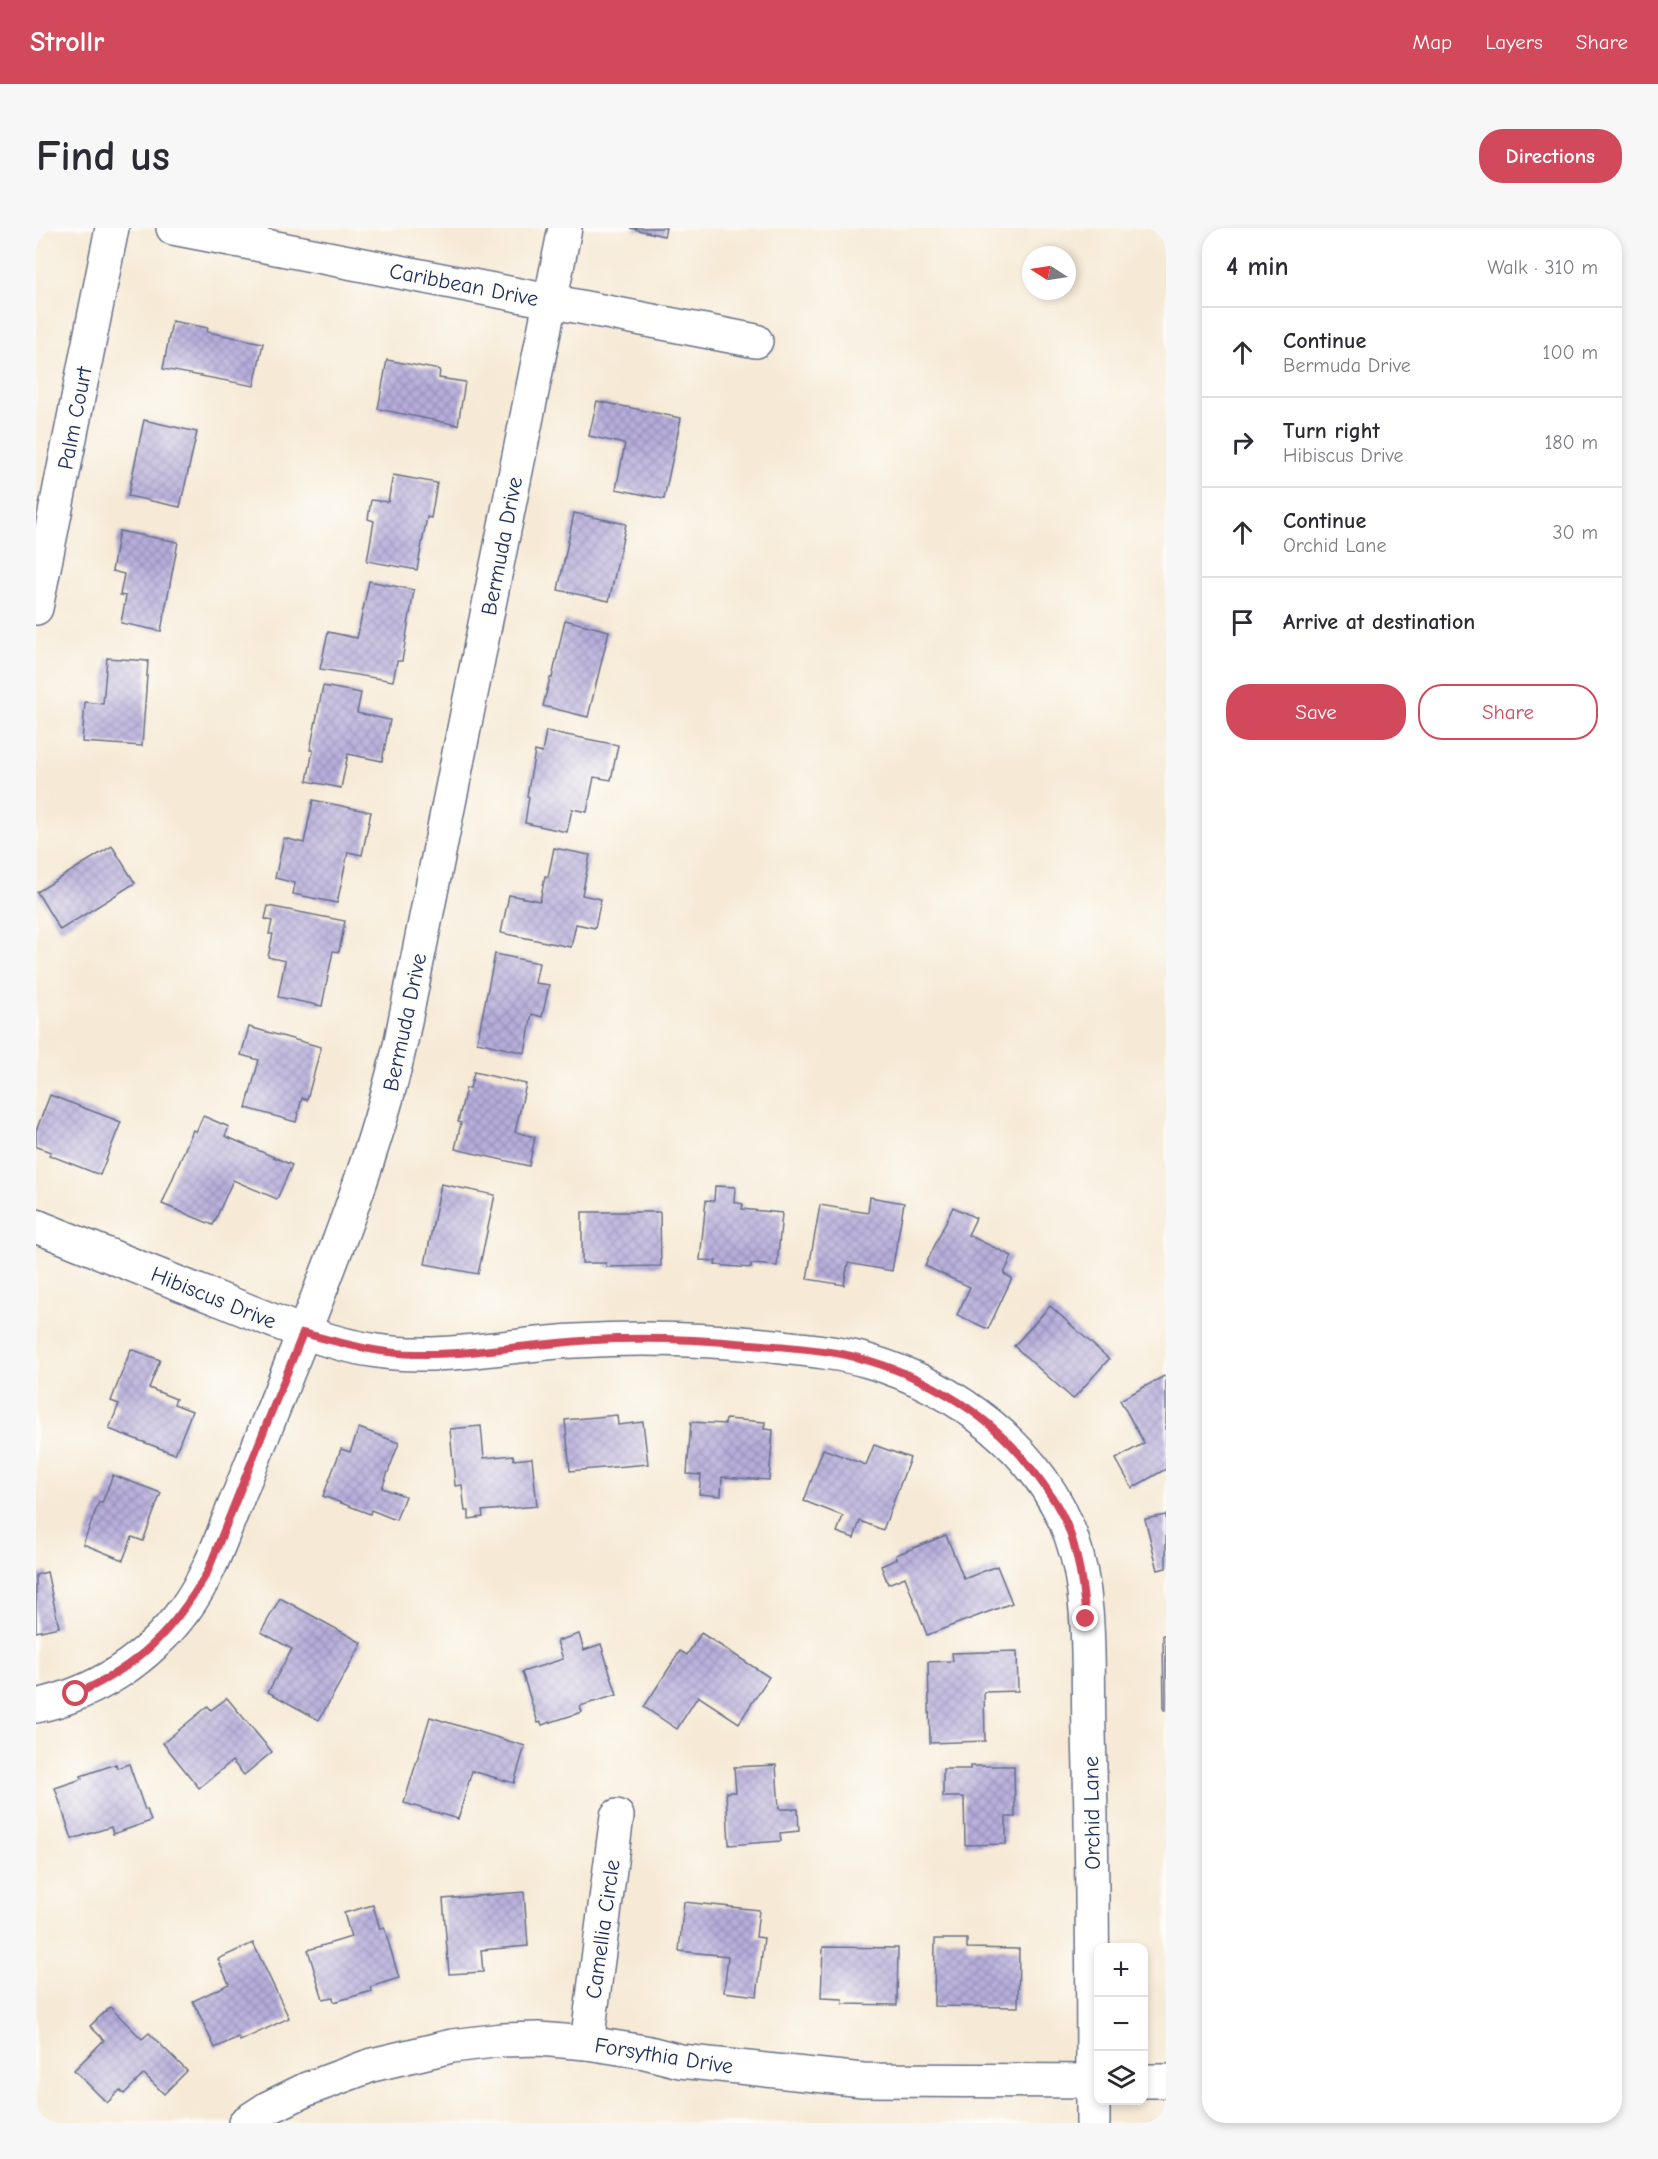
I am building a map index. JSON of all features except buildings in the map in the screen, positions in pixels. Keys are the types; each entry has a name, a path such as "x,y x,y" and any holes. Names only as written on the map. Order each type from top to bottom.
{"street":[{"name":"Palm Court","path":"36,608 112,228"},
{"name":"Caribbean Drive","path":"173,228 756,341"},
{"name":"Bermuda Drive","path":"36,1706 76,1694 102,1683 126,1668 149,1650 186,1609 207,1573 303,1333 365,1168 389,1092 565,228"},
{"name":"Hibiscus Drive","path":"36,1226 303,1333 359,1348 439,1354 569,1341 646,1339 730,1342 850,1356 884,1366 924,1383 949,1396 985,1421 1025,1460 1058,1507"},
{"name":"Orchid Lane","path":"1058,1507 1070,1534 1082,1576 1086,1619 1096,2051"},
{"name":"Camellia Circle","path":"587,2043 617,1816"},
{"name":"Forsythia Drive","path":"244,2123 281,2101 332,2079 399,2058 452,2046 502,2040 539,2039 587,2043 645,2052 680,2061 863,2080 1094,2081"},
{"path":"1148,2081 1166,2081"},
{"name":"Orchid Lane","path":"1093,2123 1094,2105"}],"route":[{"path":"76,1694 102,1683 126,1668 149,1650 186,1609 207,1573 303,1333 359,1348 416,1354 618,1339 730,1342 829,1352 884,1366 949,1396 985,1421 1025,1460 1058,1507 1070,1534 1082,1576 1086,1619"}]}
